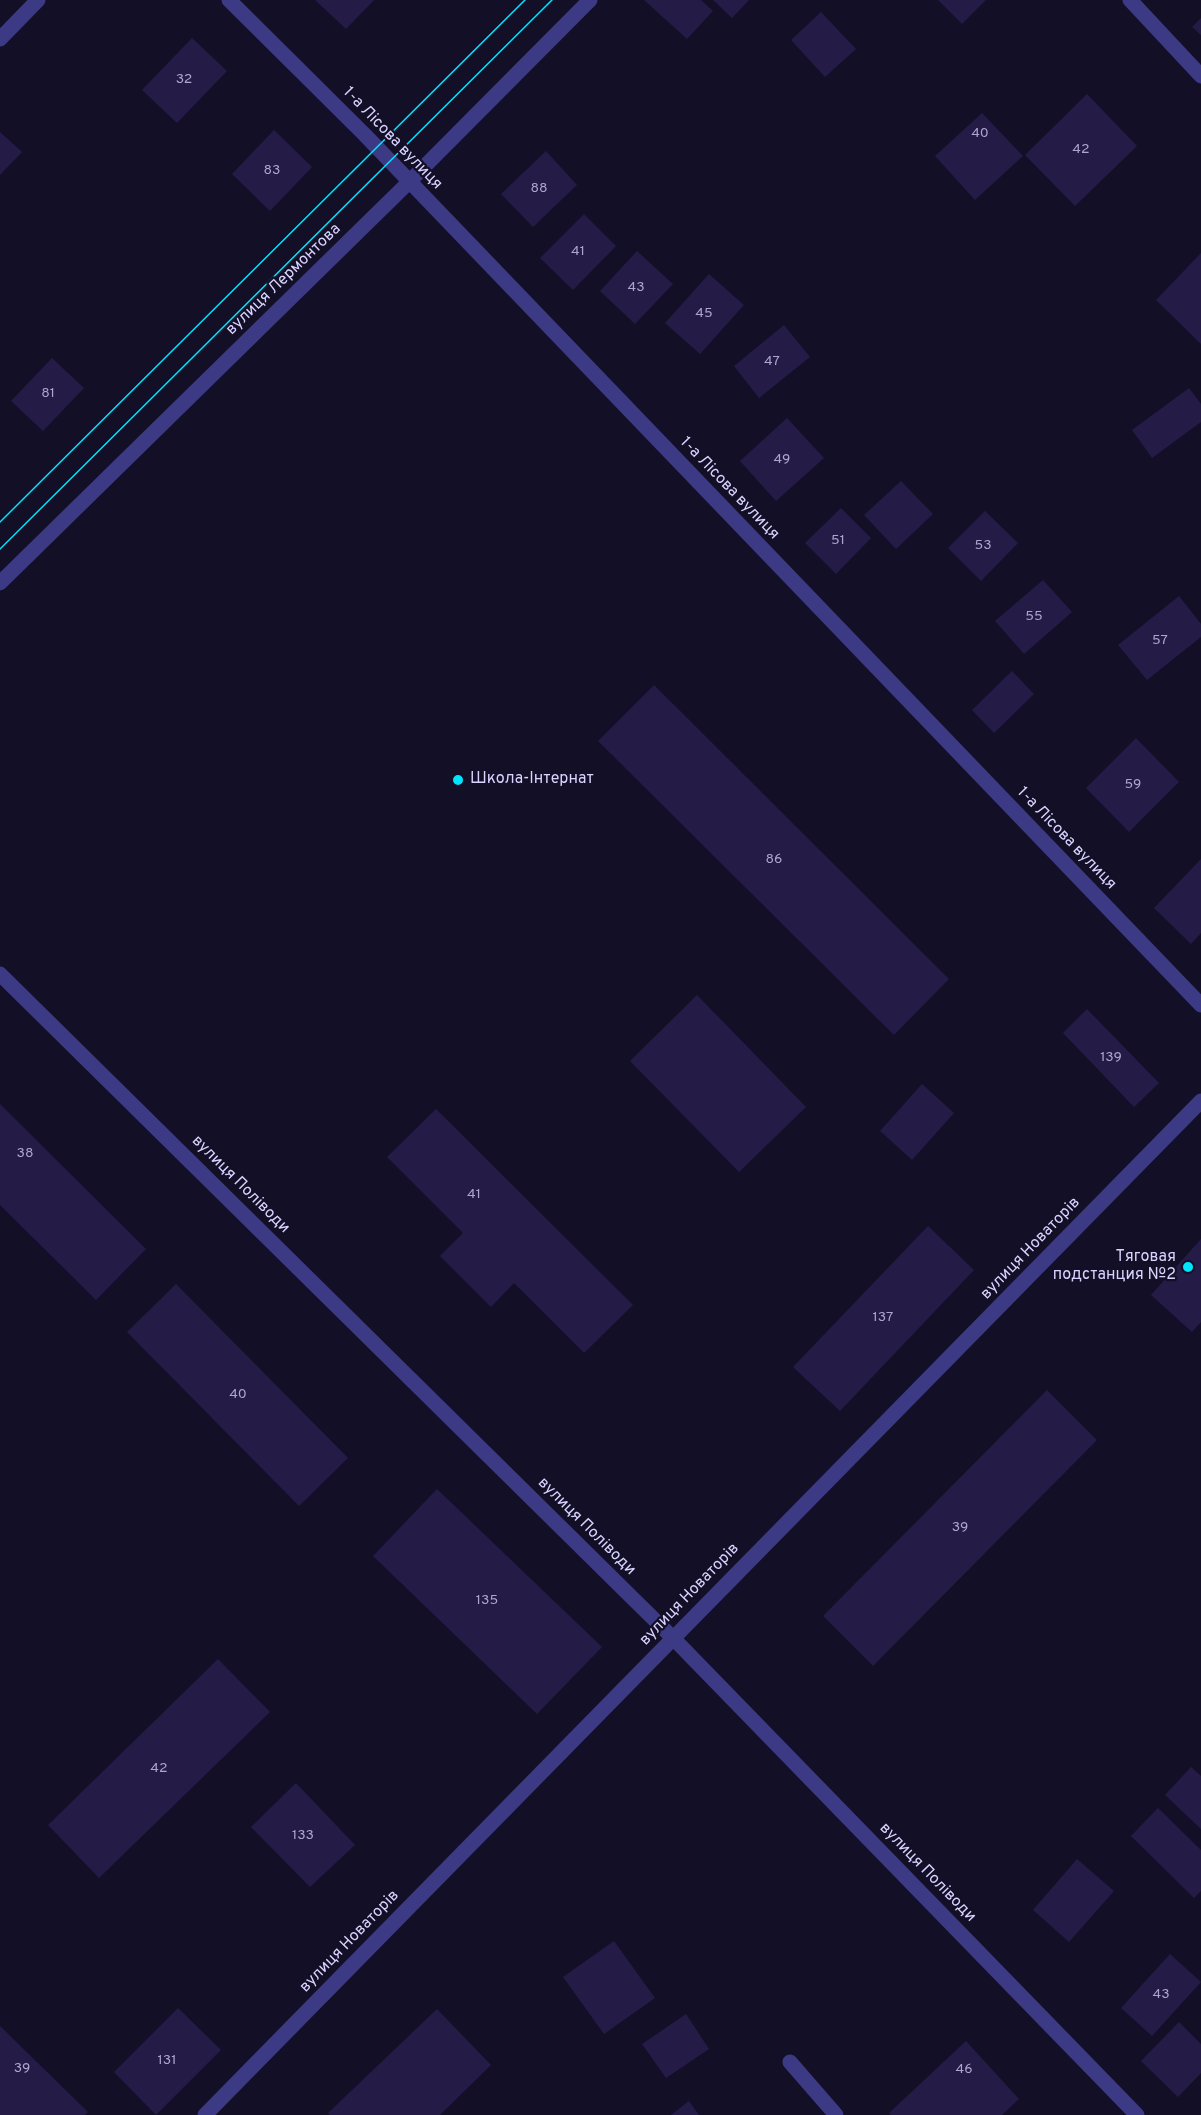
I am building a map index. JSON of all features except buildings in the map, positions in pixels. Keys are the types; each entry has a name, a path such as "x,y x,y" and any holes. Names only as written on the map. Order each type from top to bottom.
{"street":[{"path":"0,39 38,0"},
{"name":"1-а Лісова вулиця","path":"230,0 365,135 408,183 1201,1005"},
{"name":"вулиця Лермонтова","path":"0,583 408,183 590,0"},
{"path":"1130,0 1201,76"},
{"name":"вулиця Поліводи","path":"0,974 673,1638 1137,2115"},
{"name":"вулиця Новаторів","path":"205,2115 1201,1101"},
{"path":"790,2062 836,2115"}],"tram line":[{"path":"0,522 525,0"},
{"path":"0,549 552,0"}],"place":[{"name":"Школа-Інтернат","path":"458,780"},
{"name":"Тяговая подстанция №2","path":"1188,1267"}]}
